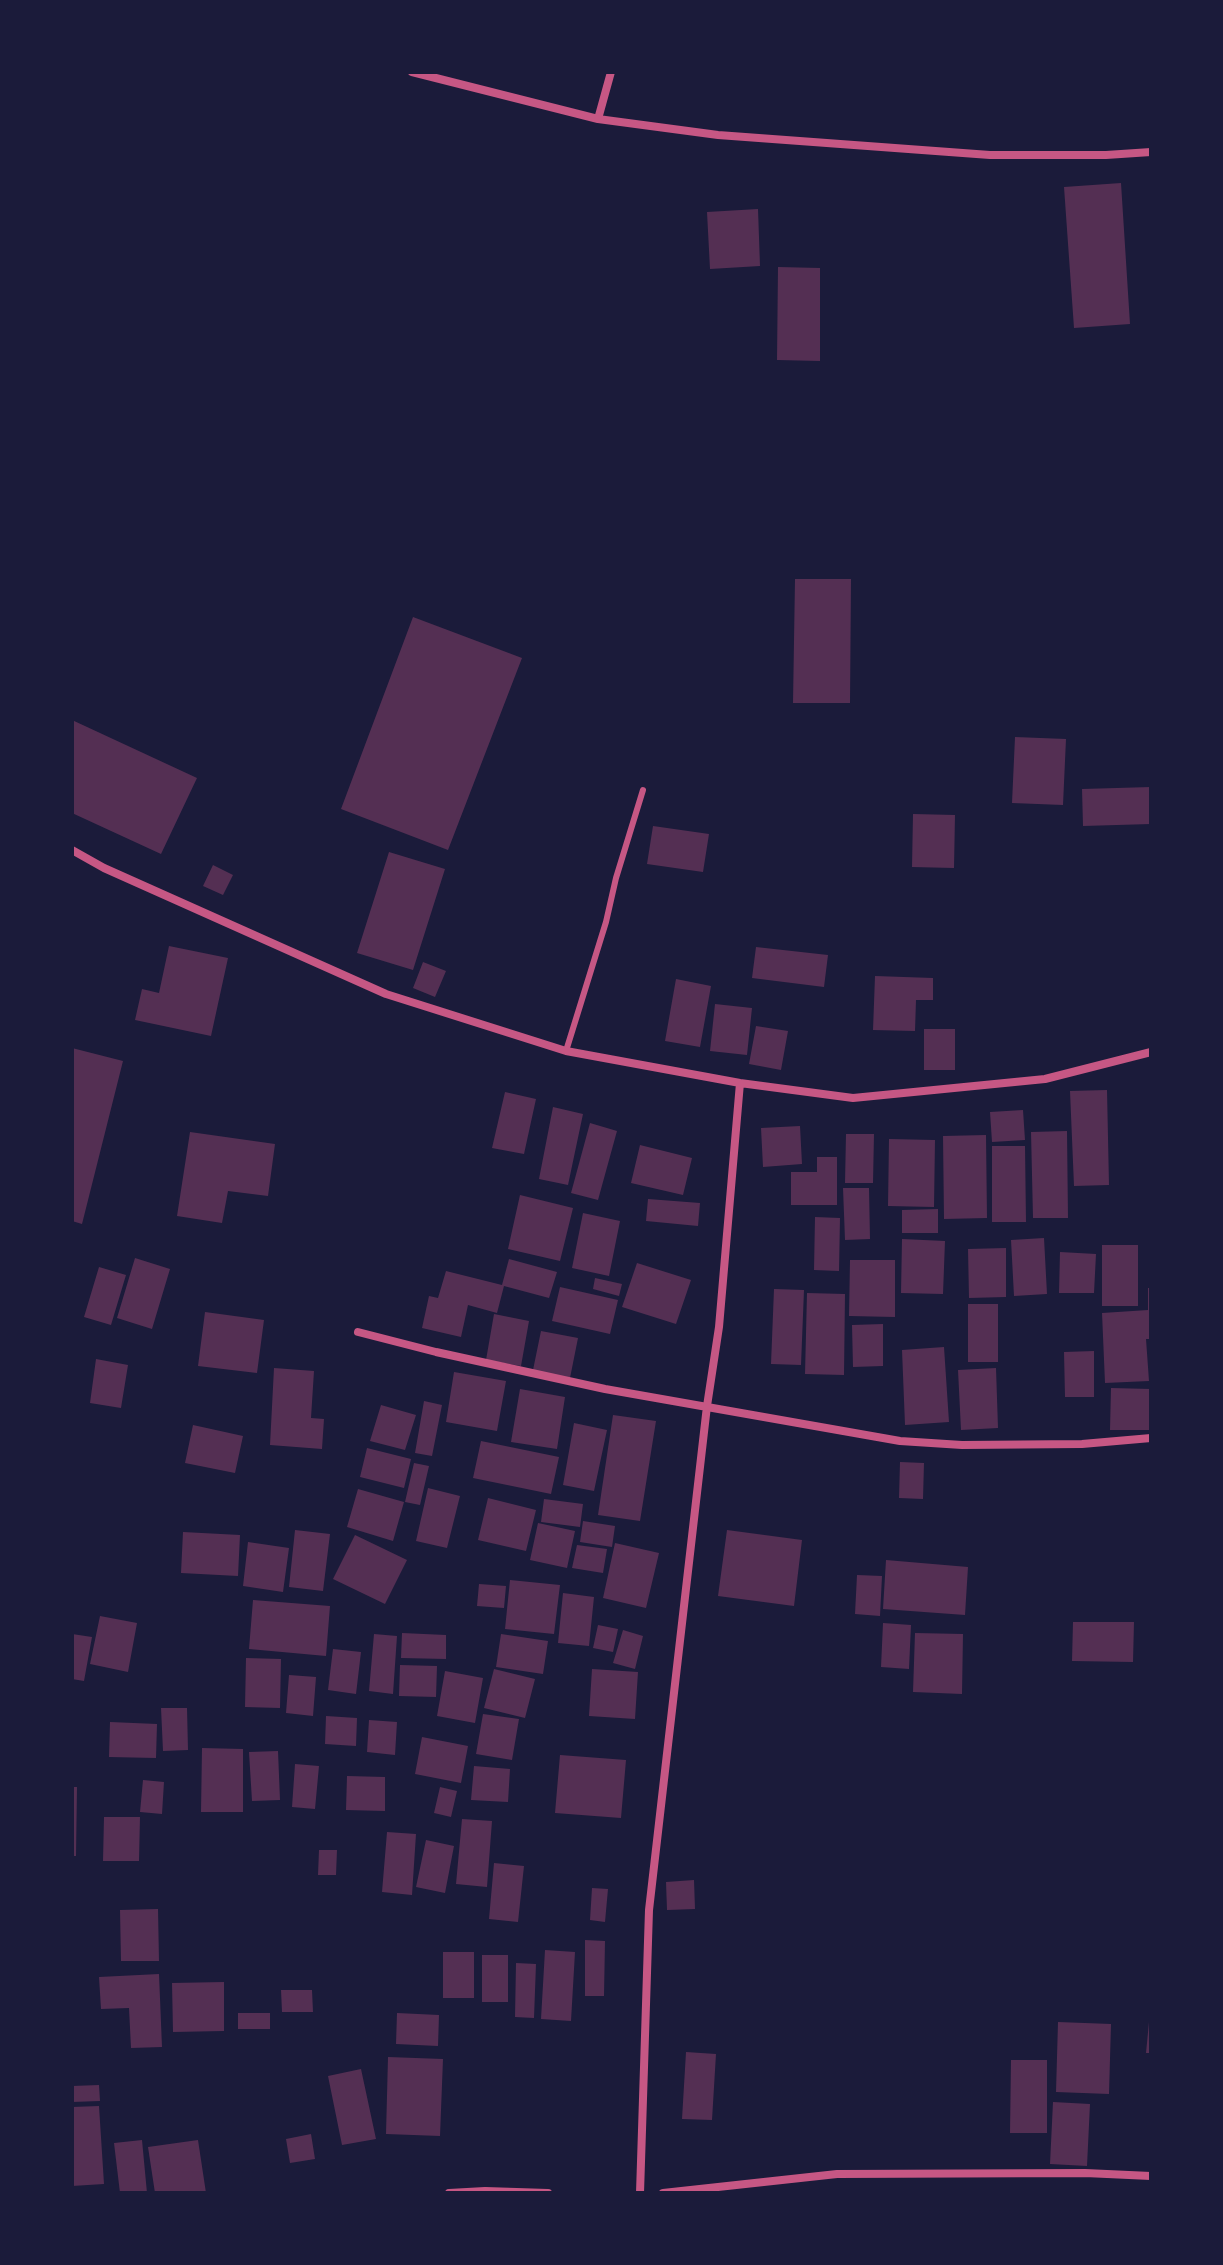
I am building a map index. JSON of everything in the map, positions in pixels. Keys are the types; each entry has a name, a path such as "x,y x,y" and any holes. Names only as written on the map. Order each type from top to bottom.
{"street":[{"path":"412,72 598,119 718,135 990,155 1151,152"},
{"path":"598,119 611,72"},
{"path":"72,850 104,868 386,994 566,1051 740,1083 853,1098 1045,1079 1151,1052"},
{"path":"640,2193 649,1910 707,1406 719,1327 740,1083"},
{"path":"358,1332 605,1389 900,1441 1037,1445 1151,1438"},
{"path":"663,2193 837,2174 1085,2173 1151,2176"},
{"path":"449,2193 548,2193"}],"lane":[{"path":"566,1051 643,790"}],"building":[{"path":"1121,183 1130,324 1074,328 1064,187"},
{"path":"758,209 760,266 710,269 707,212"},
{"path":"778,267 820,268 820,361 777,360"},
{"path":"795,579 851,579 850,703 793,703"},
{"path":"413,617 522,658 448,850 341,809"},
{"path":"72,720 197,778 161,854 72,813"},
{"path":"1015,737 1066,739 1063,805 1012,803"},
{"path":"1151,787 1151,824 1083,826 1082,789"},
{"path":"913,814 955,815 954,868 912,867"},
{"path":"653,826 709,834 703,872 647,864"},
{"path":"389,852 445,869 413,970 357,953"},
{"path":"213,865 233,875 223,895 203,886"},
{"path":"169,946 228,958 211,1036 135,1020 142,989 159,993"},
{"path":"756,947 828,955 824,987 752,978"},
{"path":"423,962 446,971 435,997 413,988"},
{"path":"875,976 933,978 933,1000 916,1000 915,1031 873,1030"},
{"path":"676,979 711,986 700,1047 665,1041"},
{"path":"715,1004 752,1008 747,1055 710,1051"},
{"path":"756,1026 788,1031 781,1070 749,1064"},
{"path":"924,1029 955,1029 955,1070 924,1070"},
{"path":"72,1048 123,1061 82,1224 72,1221"},
{"path":"1107,1090 1109,1185 1074,1186 1070,1091"},
{"path":"505,1092 536,1099 524,1154 492,1148"},
{"path":"553,1107 583,1114 568,1185 539,1179"},
{"path":"1023,1110 1025,1140 992,1142 990,1112"},
{"path":"590,1123 617,1131 598,1200 571,1193"},
{"path":"800,1126 802,1164 763,1167 761,1128"},
{"path":"1067,1131 1068,1218 1033,1218 1031,1132"},
{"path":"190,1132 275,1144 268,1196 228,1191 222,1223 177,1216"},
{"path":"846,1134 874,1134 873,1183 845,1183"},
{"path":"986,1135 987,1218 944,1219 943,1136"},
{"path":"889,1139 935,1140 934,1207 888,1206"},
{"path":"640,1145 692,1158 683,1195 631,1183"},
{"path":"992,1146 1025,1146 1026,1222 992,1222"},
{"path":"817,1157 837,1157 837,1205 791,1205 791,1172 817,1172"},
{"path":"843,1188 869,1188 870,1239 845,1240"},
{"path":"520,1195 573,1208 560,1261 508,1249"},
{"path":"648,1199 700,1203 698,1226 646,1221"},
{"path":"938,1209 938,1233 902,1233 902,1210"},
{"path":"583,1213 620,1221 609,1276 572,1268"},
{"path":"815,1217 840,1218 839,1271 814,1270"},
{"path":"1044,1238 1047,1294 1014,1296 1011,1240"},
{"path":"902,1239 945,1241 943,1294 901,1293"},
{"path":"1102,1245 1138,1245 1138,1306 1102,1306"},
{"path":"1006,1248 1006,1297 969,1298 968,1249"},
{"path":"1060,1252 1096,1254 1094,1293 1059,1293"},
{"path":"135,1258 170,1269 152,1329 117,1318"},
{"path":"509,1259 557,1272 549,1298 504,1286 497,1313 468,1305 461,1337 422,1328 429,1296 438,1298 446,1271 502,1285"},
{"path":"850,1260 895,1260 895,1317 849,1316"},
{"path":"637,1263 691,1280 676,1324 622,1307"},
{"path":"99,1267 126,1275 111,1325 84,1317"},
{"path":"595,1278 622,1284 619,1296 593,1289"},
{"path":"560,1287 618,1300 610,1334 552,1321"},
{"path":"1148,1288 1151,1288 1151,1339 1146,1339 1149,1381 1105,1383 1102,1313 1148,1310"},
{"path":"774,1289 804,1290 801,1365 771,1364"},
{"path":"807,1293 845,1294 844,1375 805,1374"},
{"path":"968,1304 998,1304 998,1362 968,1362"},
{"path":"205,1312 264,1320 257,1373 198,1366"},
{"path":"494,1314 529,1321 521,1366 486,1360"},
{"path":"883,1324 883,1366 853,1367 852,1325"},
{"path":"541,1331 578,1338 570,1378 533,1370"},
{"path":"944,1347 949,1422 905,1425 902,1350"},
{"path":"1094,1351 1094,1397 1065,1397 1064,1352"},
{"path":"96,1359 128,1365 121,1408 90,1403"},
{"path":"274,1368 314,1371 311,1418 324,1419 322,1449 270,1445"},
{"path":"996,1368 998,1428 961,1430 958,1370"},
{"path":"454,1372 506,1381 497,1431 446,1422"},
{"path":"1111,1388 1151,1389 1151,1430 1110,1430"},
{"path":"520,1389 565,1397 557,1449 511,1442"},
{"path":"424,1401 442,1405 432,1456 415,1453"},
{"path":"381,1405 416,1415 405,1450 370,1441"},
{"path":"613,1415 656,1421 640,1521 598,1515"},
{"path":"574,1423 607,1430 594,1491 563,1485"},
{"path":"193,1425 243,1436 235,1473 185,1463"},
{"path":"481,1441 559,1457 551,1494 473,1478"},
{"path":"367,1448 411,1459 404,1488 360,1477"},
{"path":"900,1462 924,1463 923,1499 899,1498"},
{"path":"414,1463 429,1466 420,1505 405,1502"},
{"path":"428,1488 460,1496 447,1548 416,1541"},
{"path":"358,1489 404,1502 393,1541 347,1527"},
{"path":"488,1498 536,1510 526,1551 478,1540"},
{"path":"544,1499 583,1504 580,1527 541,1522"},
{"path":"583,1521 615,1526 612,1547 580,1542"},
{"path":"538,1523 575,1531 567,1568 530,1560"},
{"path":"295,1530 330,1534 323,1591 289,1587"},
{"path":"727,1530 802,1540 794,1606 718,1596"},
{"path":"183,1532 240,1535 238,1576 181,1573"},
{"path":"355,1535 407,1560 385,1604 333,1579"},
{"path":"248,1542 289,1548 283,1592 243,1586"},
{"path":"615,1543 659,1553 646,1608 603,1598"},
{"path":"577,1545 607,1549 603,1573 572,1568"},
{"path":"886,1560 968,1567 965,1615 883,1609"},
{"path":"857,1575 882,1576 880,1616 855,1614"},
{"path":"510,1580 560,1585 554,1634 505,1629"},
{"path":"479,1584 506,1586 504,1608 477,1606"},
{"path":"563,1593 594,1597 589,1646 558,1643"},
{"path":"253,1600 330,1606 326,1656 249,1649"},
{"path":"100,1616 137,1623 128,1672 90,1664"},
{"path":"1073,1622 1134,1622 1133,1662 1072,1661"},
{"path":"883,1623 911,1625 909,1669 881,1667"},
{"path":"598,1625 618,1629 613,1652 593,1648"},
{"path":"623,1630 643,1636 635,1669 613,1663"},
{"path":"402,1633 446,1635 446,1659 401,1658"},
{"path":"915,1633 963,1634 962,1694 913,1692"},
{"path":"72,1634 92,1637 84,1681 72,1679"},
{"path":"374,1634 397,1636 393,1694 369,1691"},
{"path":"501,1634 548,1641 543,1674 496,1667"},
{"path":"333,1649 361,1652 356,1694 328,1690"},
{"path":"246,1658 281,1659 280,1708 245,1707"},
{"path":"400,1665 437,1666 436,1697 399,1696"},
{"path":"494,1669 535,1679 525,1718 484,1708"},
{"path":"592,1669 638,1672 635,1719 589,1716"},
{"path":"445,1671 483,1678 475,1723 437,1716"},
{"path":"289,1675 316,1677 313,1716 286,1713"},
{"path":"161,1708 187,1708 188,1750 163,1751"},
{"path":"483,1714 519,1719 512,1760 476,1754"},
{"path":"326,1716 357,1718 356,1746 325,1744"},
{"path":"369,1720 397,1722 395,1755 367,1752"},
{"path":"110,1722 157,1724 156,1758 109,1757"},
{"path":"422,1737 468,1746 461,1783 415,1774"},
{"path":"202,1748 243,1749 243,1812 201,1812"},
{"path":"278,1751 280,1800 252,1801 249,1752"},
{"path":"560,1755 626,1760 621,1818 555,1813"},
{"path":"295,1764 319,1766 315,1809 292,1807"},
{"path":"474,1766 510,1769 508,1802 471,1800"},
{"path":"347,1776 385,1777 385,1811 346,1810"},
{"path":"143,1780 164,1782 162,1814 140,1812"},
{"path":"72,1787 77,1787 76,1856 72,1856"},
{"path":"440,1787 457,1791 451,1817 434,1813"},
{"path":"104,1817 140,1817 139,1861 103,1861"},
{"path":"462,1819 492,1821 487,1887 456,1884"},
{"path":"387,1832 416,1834 412,1895 382,1892"},
{"path":"426,1840 454,1846 445,1893 416,1887"},
{"path":"319,1850 337,1850 336,1875 318,1875"},
{"path":"494,1863 524,1866 518,1922 489,1919"},
{"path":"694,1880 695,1909 667,1910 666,1882"},
{"path":"592,1888 608,1889 605,1922 590,1920"},
{"path":"158,1909 159,1961 121,1961 120,1910"},
{"path":"585,1940 605,1941 604,1996 585,1996"},
{"path":"545,1950 575,1952 571,2021 541,2019"},
{"path":"443,1952 474,1952 474,1998 443,1998"},
{"path":"482,1955 508,1955 508,2002 482,2002"},
{"path":"516,1963 536,1964 534,2018 515,2017"},
{"path":"159,1974 162,2047 131,2048 129,2008 101,2009 99,1977"},
{"path":"224,1982 224,2031 173,2032 172,1983"},
{"path":"281,1990 312,1990 313,2012 282,2012"},
{"path":"238,2013 270,2013 270,2029 238,2029"},
{"path":"397,2013 439,2015 438,2046 396,2044"},
{"path":"1058,2022 1111,2024 1109,2094 1056,2092"},
{"path":"1149,2022 1151,2053 1146,2053"},
{"path":"686,2052 716,2054 712,2120 682,2119"},
{"path":"388,2057 443,2059 440,2136 386,2134"},
{"path":"1011,2060 1047,2060 1047,2133 1010,2133"},
{"path":"361,2069 376,2139 342,2145 328,2076"},
{"path":"99,2085 100,2101 72,2102 72,2086"},
{"path":"1053,2102 1090,2104 1087,2166 1050,2164"},
{"path":"99,2106 104,2184 72,2186 72,2107"},
{"path":"311,2134 315,2159 290,2163 286,2139"},
{"path":"142,2140 147,2193 120,2193 114,2143"},
{"path":"198,2140 206,2193 155,2193 148,2147"}]}
